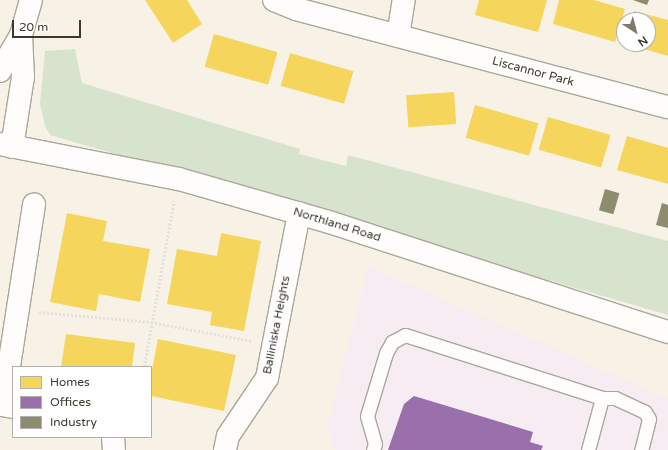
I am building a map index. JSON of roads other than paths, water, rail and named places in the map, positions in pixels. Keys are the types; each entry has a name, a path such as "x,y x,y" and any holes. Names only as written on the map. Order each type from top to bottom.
{"street":[{"path":"0,71 21,35 32,0"},
{"name":"Liscannor Park","path":"274,0 296,9 668,107"},
{"path":"398,36 404,0"},
{"path":"6,145 24,77 21,35"},
{"name":"Northland Road","path":"6,145 179,179 299,213 668,332"},
{"path":"12,407 3,405 19,310 34,204"},
{"name":"Balliniska Heights","path":"225,450 228,436 267,378 299,213"},
{"path":"113,438 114,450"}],"lane":[{"path":"373,450 375,444 367,416 386,353 392,342 405,335 602,398 615,398 645,412 649,419 641,450"},
{"path":"588,450 602,398"}]}
